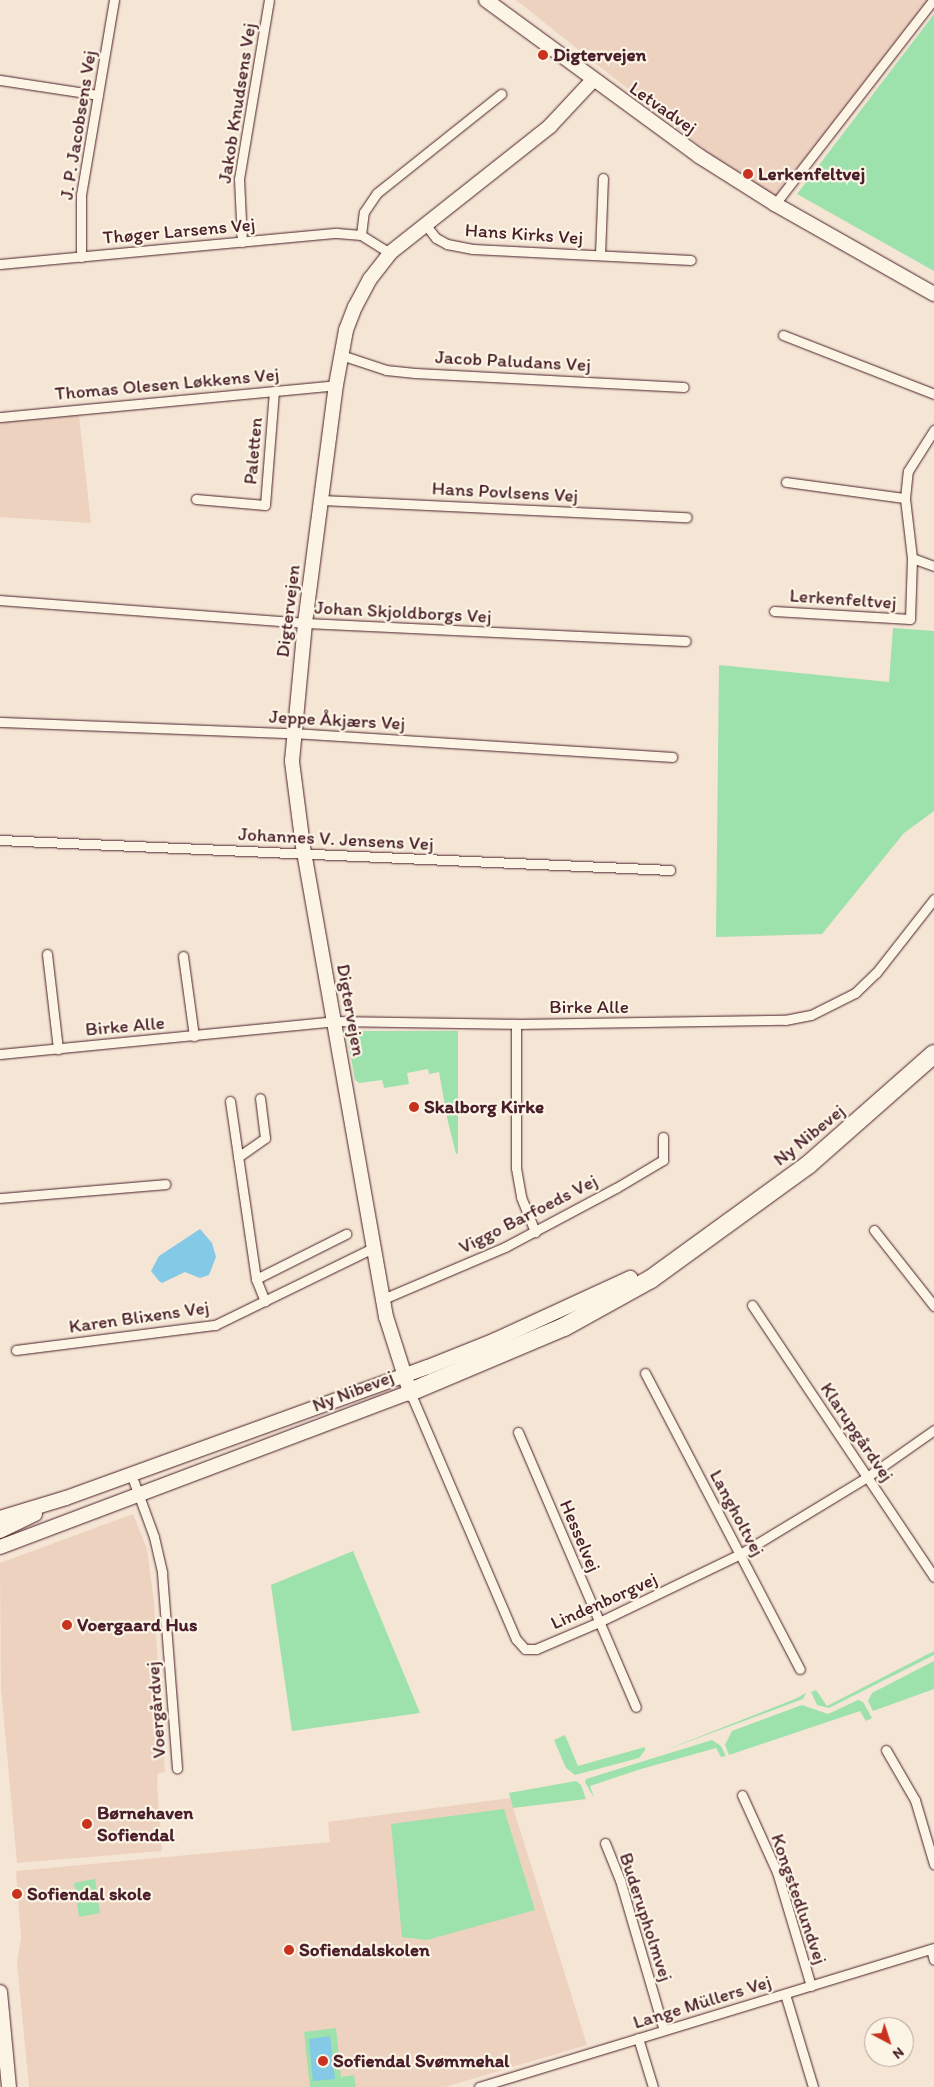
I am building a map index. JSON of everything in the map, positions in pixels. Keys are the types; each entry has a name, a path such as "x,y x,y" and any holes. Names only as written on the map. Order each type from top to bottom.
{"highway":[{"name":"Ny Nibevej","path":"410,1392 509,1352 591,1313 651,1279 808,1165 934,1054"},
{"name":"Ny Nibevej","path":"630,1278 704,1240"}],"street":[{"name":"J. P. Jacobsens Vej","path":"81,256 81,195 114,0"},
{"name":"Jakob Knudsens Vej","path":"242,242 239,178 269,0"},
{"name":"Letvadvej","path":"486,0 659,129 775,204 934,294"},
{"path":"775,204 933,0"},
{"path":"0,80 98,96"},
{"name":"Digtervejen","path":"410,1392 392,1343 373,1248 304,854 295,788 293,733 305,623 336,385 341,355 355,307 370,279 390,253 550,126 593,80"},
{"path":"361,235 364,212 378,193 502,94"},
{"name":"Hans Kirks Vej","path":"600,255 603,178"},
{"name":"Hans Kirks Vej","path":"425,224 436,238 456,246 691,260"},
{"name":"Thøger Larsens Vej","path":"0,264 338,233 361,235 390,253"},
{"path":"783,335 934,394"},
{"name":"Jacob Paludans Vej","path":"341,355 369,366 405,372 684,387"},
{"name":"Thomas Olesen Løkkens Vej","path":"0,417 336,385"},
{"name":"Paletten","path":"196,499 265,504 274,390"},
{"name":"Lerkenfeltvej","path":"774,611 910,619 912,558 905,498 908,471 934,430"},
{"path":"786,482 905,498"},
{"name":"Hans Povlsens Vej","path":"322,500 687,517"},
{"path":"912,558 934,566"},
{"name":"Johan Skjoldborgs Vej","path":"0,600 305,623 686,640"},
{"name":"Jeppe Åkjærs Vej","path":"0,722 293,733 672,757"},
{"name":"Johannes V. Jensens Vej","path":"0,840 670,870"},
{"name":"Birke Alle","path":"0,1054 334,1021 516,1024 742,1023 785,1020 811,1015 855,993 876,973 934,899"},
{"path":"47,954 58,1049"},
{"name":"Birke Alle","path":"184,956 194,1036"},
{"path":"516,1024 516,1168 521,1197 535,1232"},
{"path":"238,1157 264,1138 260,1098"},
{"path":"230,1101 256,1279 265,1301"},
{"name":"Viggo Barfoeds Vej","path":"383,1299 535,1232 663,1160 663,1137"},
{"path":"0,1198 165,1184"},
{"path":"874,1230 934,1306"},
{"path":"256,1279 346,1234"},
{"name":"Karen Blixens Vej","path":"16,1350 215,1325 373,1248"},
{"name":"Ny Nibevej","path":"0,1518 66,1498 404,1375 495,1340 630,1278"},
{"name":"Klarupgårdvej","path":"752,1305 934,1577"},
{"name":"Langholtvej","path":"645,1373 800,1669"},
{"name":"Ny Nibevej","path":"0,1547 410,1392"},
{"name":"Lindenborgvej","path":"410,1392 516,1639 525,1649 536,1649 599,1622 740,1554 867,1477 934,1430"},
{"name":"Hesselvej","path":"518,1432 636,1707"},
{"name":"Voergårdvej","path":"130,1474 154,1537 162,1573 177,1768"},
{"path":"0,1531 66,1498"},
{"path":"886,1750 915,1800 934,1864"},
{"name":"Kongstedlundvej","path":"742,1795 777,1872 811,1986"},
{"name":"Buderupholmvej","path":"605,1843 620,1880 664,2030"},
{"path":"932,1949 934,1960"},
{"name":"Lange Müllers Vej","path":"483,2086 932,1949"},
{"path":"0,1992 9,2087"},
{"path":"785,1994 813,2087"},
{"path":"638,2038 653,2087"}],"shaded area":[{"path":"516,0 928,0 774,205"},
{"path":"78,407 91,523 0,517 0,413"},
{"path":"133,1514 147,1549 154,1602 165,1772 158,1773 157,1787 162,1851 17,1863 1,1688 0,1563"},
{"name":"Sofiendalskolen","path":"510,1798 587,2045 445,2087 29,2087 17,1963 21,1938 16,1871 330,1842 328,1822"}],"green space":[{"path":"934,14 934,271 797,194"},
{"path":"893,628 934,631 934,811 904,833 822,934 716,937 719,665 889,682"},
{"path":"351,1031 458,1031 458,1153 456,1154 448,1122 439,1072 429,1074 428,1069 407,1073 409,1084 384,1088 382,1080 359,1083 355,1080 347,1035"},
{"path":"353,1551 420,1713 292,1731 271,1585"},
{"path":"934,1651 934,1655 829,1708 817,1705 811,1692 816,1690 827,1706"},
{"path":"934,1661 934,1689 873,1711 868,1701 872,1693"},
{"path":"806,1693 803,1699 663,1751 795,1699"},
{"path":"858,1700 863,1702 872,1718 866,1721 860,1711 729,1755 725,1745 732,1731 802,1705 828,1714"},
{"path":"565,1735 578,1766 645,1747 645,1750 639,1758 575,1775 566,1768 554,1740"},
{"path":"712,1740 721,1746 726,1756 721,1757 716,1748 641,1769 590,1786 594,1798 585,1782 586,1779"},
{"path":"576,1781 581,1785 586,1799 513,1808 509,1793"},
{"path":"504,1809 535,1910 427,1940 402,1937 391,1824"},
{"path":"95,1879 100,1913 79,1917 74,1883"},
{"name":"Sofiendal Svømmehal","path":"336,2028 341,2077 354,2075 356,2087 310,2087 304,2032"}],"water":[{"path":"200,1229 212,1243 216,1257 209,1275 200,1278 185,1272 162,1283 159,1281 151,1271 159,1256"},
{"path":"330,2036 335,2079 313,2081 309,2039"}],"place":[{"name":"Digtervejen","path":"543,55"},
{"name":"Lerkenfeltvej","path":"748,174"},
{"name":"Skalborg Kirke","path":"414,1107"},
{"name":"Voergaard Hus","path":"67,1625"},
{"name":"Børnehaven Sofiendal","path":"87,1824"},
{"name":"Sofiendal skole","path":"17,1894"},
{"name":"Sofiendalskolen","path":"289,1950"},
{"name":"Sofiendal Svømmehal","path":"323,2061"}]}
